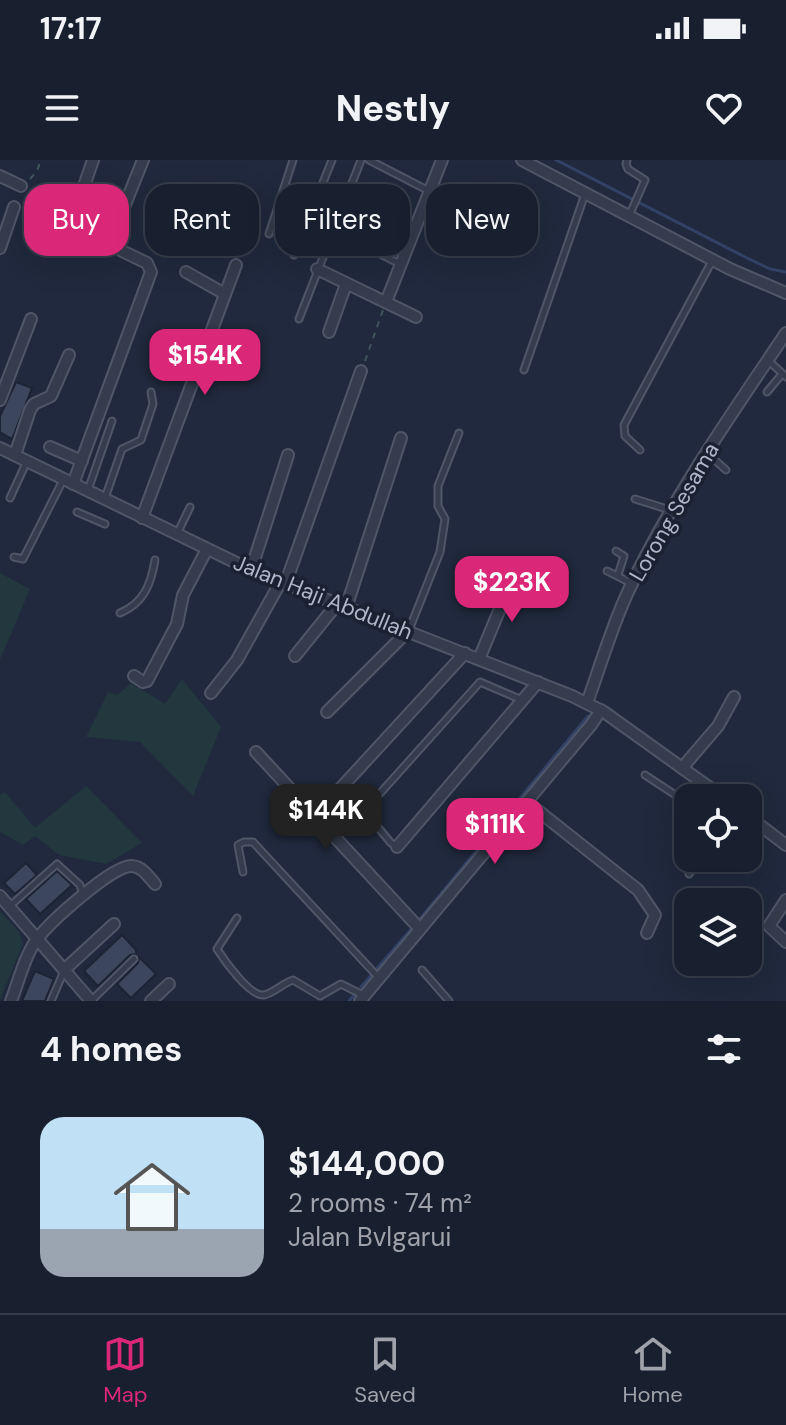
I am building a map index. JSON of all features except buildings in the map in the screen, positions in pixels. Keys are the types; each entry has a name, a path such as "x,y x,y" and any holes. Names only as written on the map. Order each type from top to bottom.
{"street":[{"path":"85,184 93,160"},
{"path":"129,195 143,160"},
{"path":"433,184 442,160"},
{"path":"522,160 713,261 786,293"},
{"path":"0,176 21,186"},
{"path":"386,302 426,201"},
{"path":"0,248 14,207"},
{"path":"410,227 415,229"},
{"path":"68,481 82,461 151,272 147,263 129,254"},
{"path":"142,518 236,265"},
{"path":"317,269 416,317"},
{"path":"186,272 225,294"},
{"path":"329,332 346,284"},
{"path":"0,400 31,319"},
{"name":"Lorong Sesama","path":"587,703 632,583 670,510 786,333"},
{"path":"15,455 30,410 34,404 51,396 69,355"},
{"path":"211,693 237,660 282,584 361,371"},
{"path":"295,656 341,606 401,438"},
{"path":"50,447 82,461"},
{"name":"Jalan Haji Abdullah","path":"0,448 282,584 587,703 704,784"},
{"path":"251,570 288,455"},
{"path":"134,676 147,681 177,624 183,595 207,549"},
{"path":"479,659 514,575"},
{"path":"327,712 408,631"},
{"path":"339,790 465,653"},
{"path":"397,847 538,682"},
{"path":"682,768 718,726 734,697"},
{"path":"362,998 601,710"},
{"path":"256,752 420,929"},
{"path":"527,802 638,890 655,915 647,933"},
{"path":"762,827 786,845"},
{"path":"11,1001 36,939 83,895 102,880 130,865 138,867 155,884"},
{"path":"0,896 91,1001"},
{"path":"786,900 769,926 786,942"},
{"path":"64,970 114,924"},
{"path":"151,1001 169,984"}],"lane":[{"path":"269,234 293,160"},
{"path":"322,184 332,160"},
{"path":"351,184 361,160"},
{"path":"369,160 426,189"},
{"path":"627,160 628,169 645,180 629,216"},
{"path":"524,370 585,193"},
{"path":"299,319 322,256"},
{"path":"385,256 401,264"},
{"path":"640,450 625,436 624,425 713,261"},
{"path":"767,392 784,376 768,360"},
{"path":"105,499 122,449 141,440 153,404 151,392"},
{"path":"88,491 112,421"},
{"path":"408,631 440,552 445,519 438,506 438,486 459,433"},
{"path":"706,453 726,470"},
{"path":"10,498 27,461"},
{"path":"14,557 23,559 68,481"},
{"path":"635,499 670,510"},
{"path":"176,535 190,507"},
{"path":"77,512 105,524"},
{"path":"616,551 624,556 618,575"},
{"path":"120,613 140,602 155,560"},
{"path":"607,571 632,583"},
{"path":"397,847 366,813 366,809 480,682 523,701"},
{"path":"645,775 679,799 687,798 700,781"},
{"path":"243,872 238,845 253,842 378,978"},
{"path":"9,907 57,864 80,885 83,895"},
{"path":"237,918 217,949 233,972 255,993 266,995 293,980 320,996 341,984 362,998"},
{"path":"91,1001 134,959"},
{"path":"51,1001 64,970"},
{"path":"422,970 449,1001"}],"path":[{"path":"21,186 34,175 41,160"},
{"path":"361,371 386,302"}],"green space":[{"path":"0,573 30,589 0,660"},
{"path":"182,679 221,727 193,796 140,742 86,737 108,692 117,695 131,683 165,704"},
{"path":"86,786 142,843 106,864 59,855 35,836 23,845 0,832 0,795 5,792 35,828"},
{"path":"0,911 19,932 23,944 0,1000"}],"waterway":[{"path":"556,160 747,258 770,269 786,272"},
{"path":"420,919 588,716"},
{"path":"361,987 412,928"},
{"path":"349,1001 355,994"}]}
